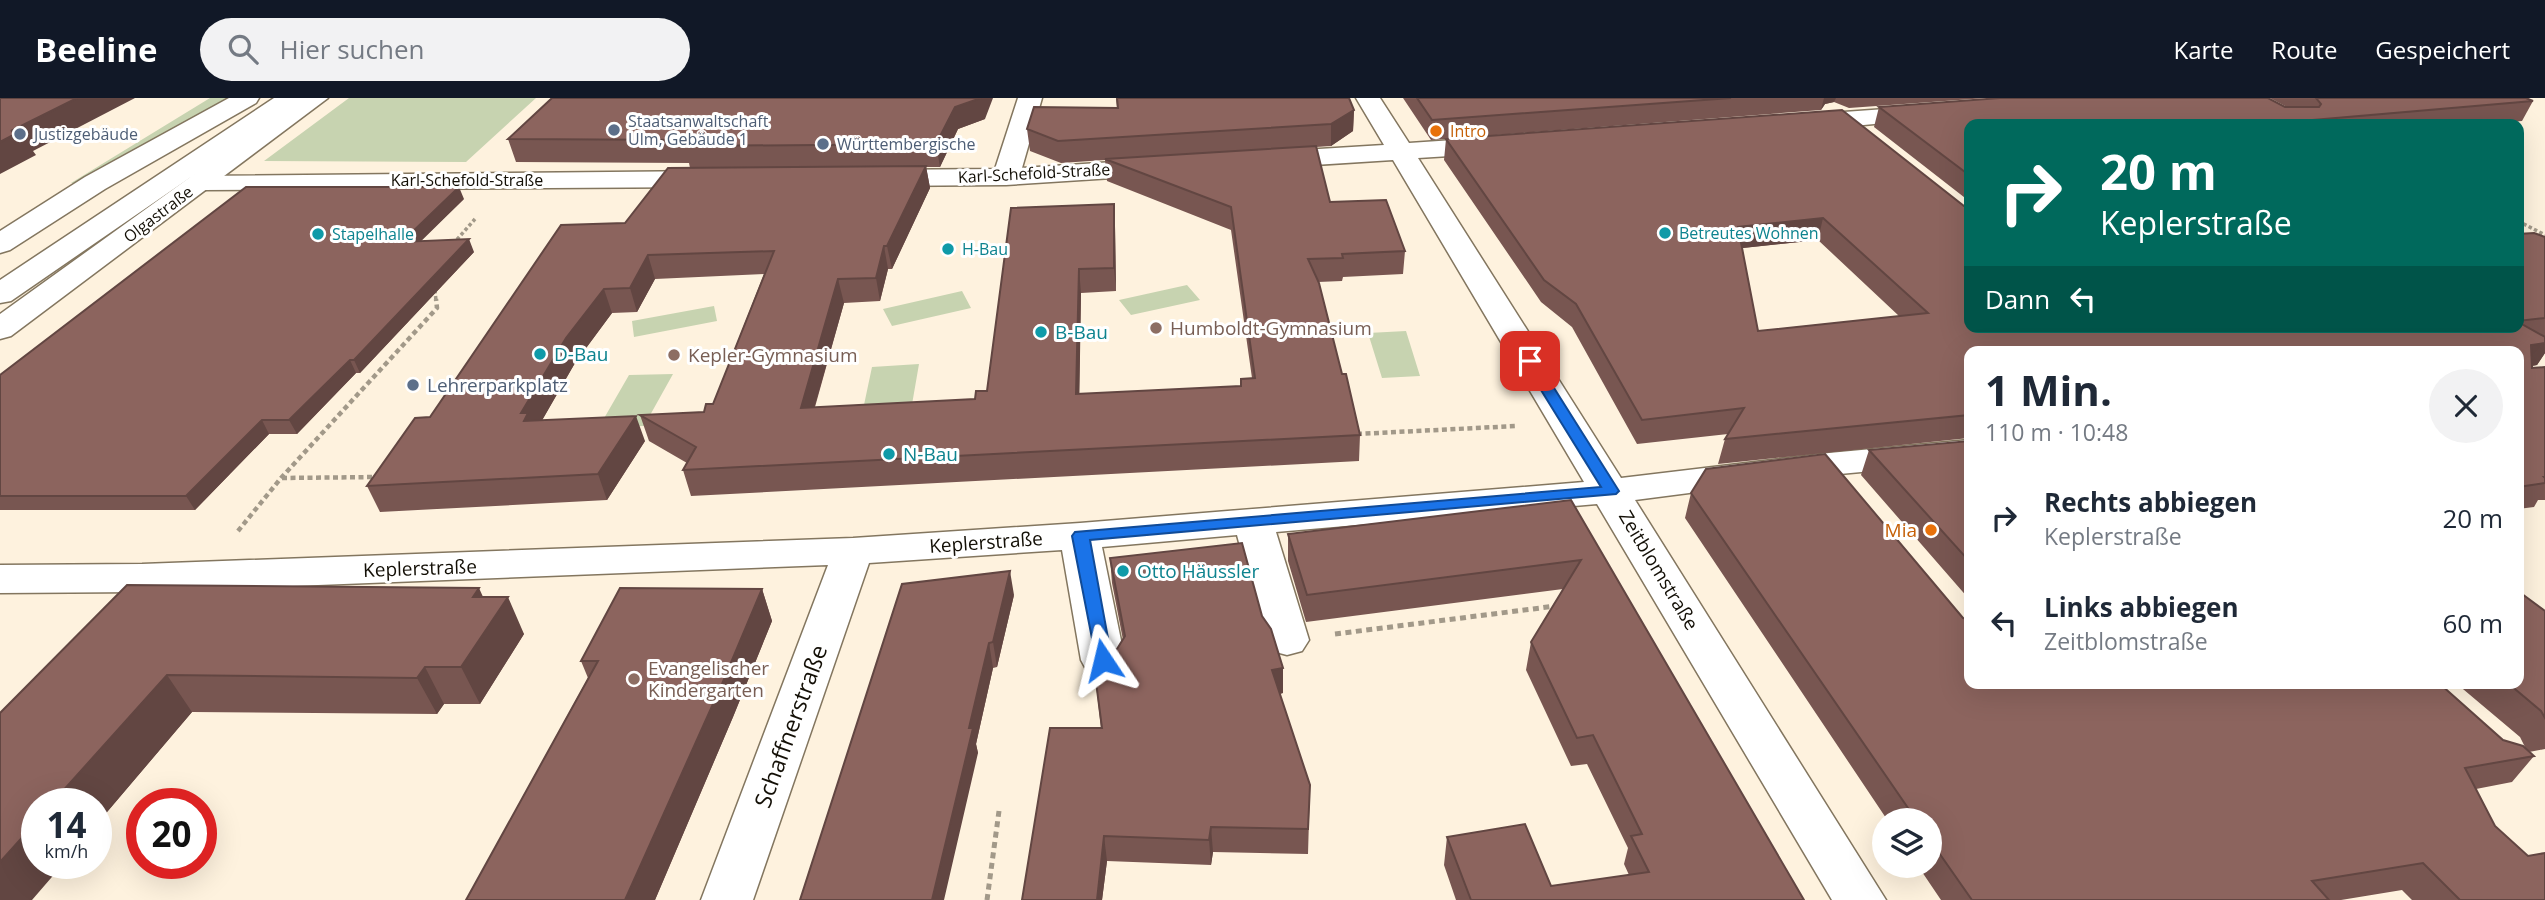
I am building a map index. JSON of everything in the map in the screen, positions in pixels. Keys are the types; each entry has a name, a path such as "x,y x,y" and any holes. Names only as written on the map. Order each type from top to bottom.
{"street":[{"path":"0,244 96,183 247,98"},
{"path":"0,274 137,183 274,98"},
{"path":"0,294 290,98"},
{"name":"Olgastraße","path":"0,329 316,98"},
{"path":"1006,177 1030,98"},
{"name":"Zeitblomstraße","path":"1368,98 1860,900"},
{"path":"1816,98 1875,145"},
{"path":"1776,125 1952,111"},
{"path":"1248,162 1518,144"},
{"name":"Karl-Schefold-Straße","path":"846,178 1006,177 1180,166"},
{"name":"Karl-Schefold-Straße","path":"201,182 736,178"},
{"name":"Keplerstraße","path":"4,583 853,551 1080,536 1611,491 1829,464 1964,451"},
{"path":"1829,464 1854,495"},
{"path":"1253,522 1287,640"},
{"path":"1080,536 1103,660"},
{"name":"Schaffnerstraße","path":"727,900 853,551"},
{"path":"104,616 142,578"}],"path":[{"path":"450,247 482,211"},
{"path":"2524,224 2545,235"},
{"path":"203,576 281,478 437,307 434,286"},
{"path":"1353,434 1569,424"},
{"path":"281,478 391,477"},
{"path":"1287,640 1561,605"},
{"path":"987,900 999,811"}],"green space":[{"path":"210,98 232,98 78,184 71,183"},
{"path":"349,98 536,98 466,162 264,161"},
{"path":"1187,285 1200,300 1131,315 1119,300"},
{"path":"962,291 971,308 892,326 883,309"},
{"path":"714,306 717,321 634,337 632,321"},
{"path":"1406,331 1420,376 1382,378 1368,333"},
{"path":"919,364 910,416 861,419 872,367"},
{"path":"673,374 644,426 599,427 629,375"}],"building":[{"path":"0,98 77,98 11,131 21,131 0,142"},
{"path":"552,98 981,98 955,107 936,144 684,146 689,140 508,139"},
{"path":"1117,98 1349,98 1354,110 1331,124 1058,141 1027,129 1034,107 1118,108"},
{"path":"1417,98 1731,98 1432,120"},
{"path":"2000,98 2268,98 2285,107 2319,107 2321,104 2316,98 2526,98 2533,101 2325,119 1964,119 1964,171 1879,107"},
{"path":"1842,110 1964,206 1964,333 2524,333 2524,325 2545,337 2545,343 2531,345 2532,368 2545,367 2545,483 2524,486 2524,346 1964,346 1964,415 1725,439 1744,408 1642,420 1576,304 1544,280 1446,139","holes":["1823,218 1928,313 1758,331 1738,227"]},
{"path":"1316,146 1330,202 1386,200 1405,251 1342,254 1343,258 1308,259 1319,283 1342,374 1346,374 1360,435 683,470 696,447 640,415 704,412 706,404 713,404 774,251 648,255 630,288 604,289 566,338 521,413 528,413 524,421 636,416 598,474 367,486 415,418 430,417 561,225 625,223 668,168 926,166 887,246 884,246 876,278 838,279 801,408 975,399 976,391 987,391 1011,208 1114,204 1114,268 1079,269 1076,394 1241,386 1241,379 1255,378 1231,207 1105,159"},
{"path":"246,187 459,187 402,242 469,239 354,360 350,360 289,420 262,420 186,496 0,496 0,375"},
{"path":"2534,233 2545,237 2545,318 2524,320 2524,234"},
{"path":"1964,441 1964,555 1869,450"},
{"path":"1825,454 1964,618 1964,689 2446,689 2503,740 2523,746 2534,756 2465,768 2495,826 2528,856 2545,853 2545,900 2460,900 2423,863 2312,881 2329,900 1972,900 1942,857 1942,808 1908,808 1691,493 1706,469"},
{"path":"1571,500 1804,900 1471,900 1447,837 1525,824 1551,886 1649,872 1631,836 1642,834 1593,735 1577,738 1531,642 1581,560 1307,595 1288,534"},
{"path":"1242,543 1262,616 1271,629 1283,668 1272,670 1310,785 1308,829 1211,827 1209,840 1104,836 1097,900 1022,900 1050,728 1102,728 1092,651 1101,654 1117,649 1125,636 1110,558"},
{"path":"1010,571 993,642 989,643 969,728 973,728 932,900 800,900 902,584"},
{"path":"127,585 479,588 473,597 508,597 461,667 425,667 417,678 167,675 65,788 21,788 21,839 0,862 0,713"},
{"path":"620,588 762,589 625,900 466,900 598,661 581,661"},
{"path":"2524,595 2545,611 2545,718 2541,711 2515,689 2524,689"}],"place":[{"name":"Staatsanwaltschaft Ulm, Gebäude 1","path":"614,130"},
{"name":"Intro","path":"1436,131"},
{"name":"Justizgebäude","path":"20,134"},
{"name":"Württembergische","path":"823,144"},
{"name":"Betreutes Wohnen","path":"1665,233"},
{"name":"Stapelhalle","path":"318,234"},
{"name":"H-Bau","path":"948,249"},
{"name":"Humboldt-Gymnasium","path":"1156,328"},
{"name":"B-Bau","path":"1041,332"},
{"name":"D-Bau","path":"540,354"},
{"name":"Kepler-Gymnasium","path":"674,355"},
{"name":"Lehrerparkplatz","path":"413,385"},
{"name":"N-Bau","path":"889,454"},
{"name":"Mia","path":"1931,530"},
{"name":"Otto Häussler","path":"1123,571"},
{"name":"Evangelischer Kindergarten","path":"634,679"}],"route":[{"path":"1103,660 1080,536 1611,491 1530,361"}]}
